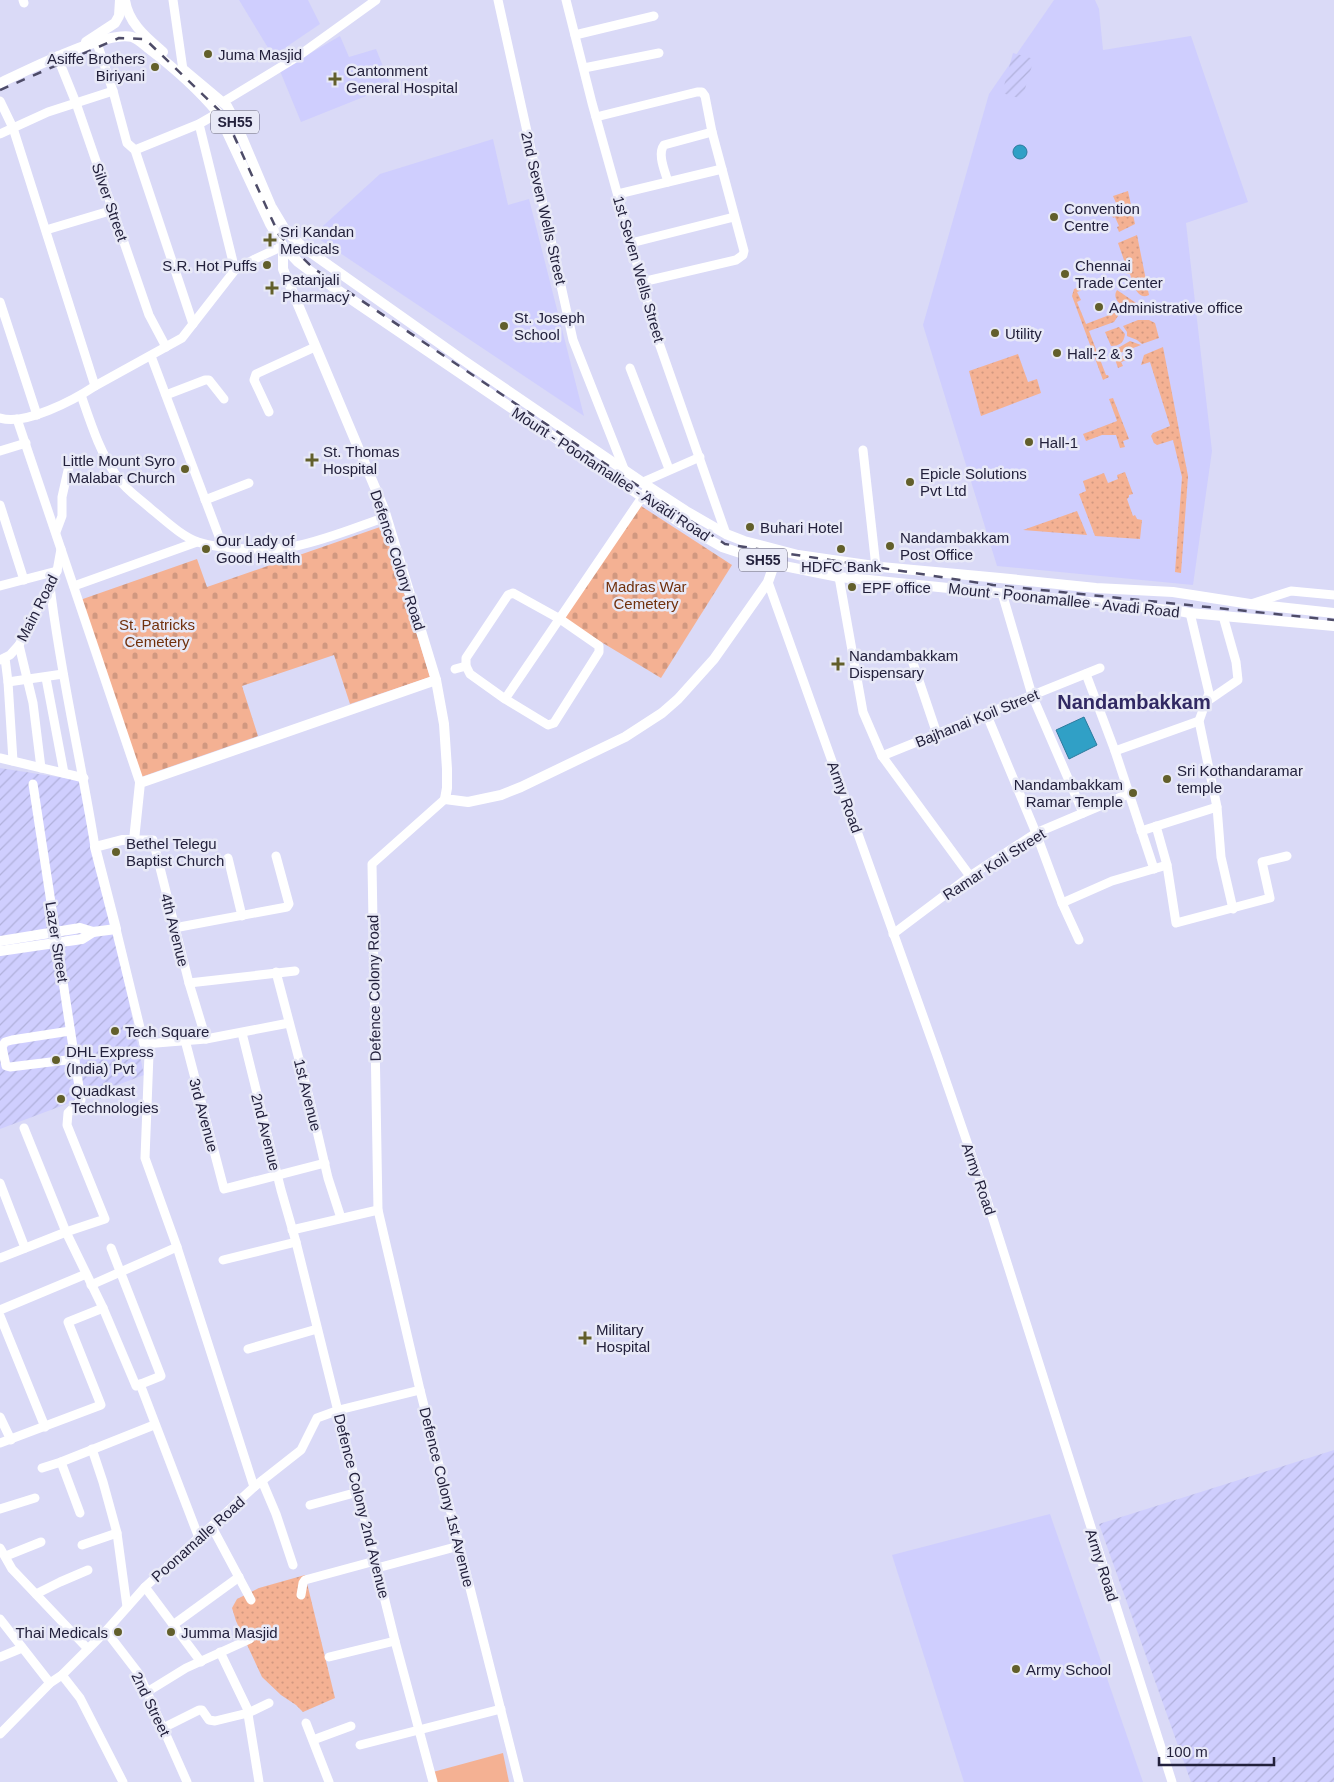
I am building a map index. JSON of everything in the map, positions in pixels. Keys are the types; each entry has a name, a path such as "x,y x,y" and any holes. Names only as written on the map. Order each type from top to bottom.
{"main road":[{"path":"0,83 96,39 115,23 119,16 120,0"},
{"name":"SH55","path":"125,0 137,33"},
{"path":"96,39 137,33"},
{"name":"Mount - Poonamallee - Avadi Road","path":"137,33 223,102 235,121 271,206 286,231 303,247 463,360 686,511 726,534 778,550 876,567 1096,588 1173,592 1250,604 1334,613"},
{"name":"Mount - Poonamallee - Avadi Road","path":"137,33 218,113 270,224 283,246 298,262 682,524 722,547 774,564 839,577 1334,626"},
{"name":"Defence Colony Road","path":"283,246 283,269 386,517 436,680 444,724 447,769 447,788 444,799"},
{"path":"444,799 468,802 501,795 644,726 667,708 697,679 714,659 768,582 778,550"},
{"path":"899,583 901,569"},
{"path":"1312,624 1314,611"},
{"path":"0,941 80,928 93,932 116,929 95,847 122,840 134,840 140,783 436,680"},
{"path":"0,951 82,939 93,932"}],"street":[{"path":"173,0 183,70"},
{"path":"223,102 297,56 376,0"},
{"name":"2nd Seven Wells Street","path":"498,0 573,340 624,469"},
{"name":"1st Seven Wells Street","path":"566,0 596,117 659,344 726,534"},
{"path":"575,35 654,16"},
{"path":"96,39 127,143 134,150 193,324"},
{"path":"584,68 659,53"},
{"name":"Silver Street","path":"58,56 149,315 166,347"},
{"path":"0,134 48,112 113,91"},
{"path":"596,117 702,92 705,96 712,132 744,251 743,255 740,258 642,282"},
{"path":"0,101 13,128 95,386"},
{"path":"134,150 200,124 218,113"},
{"path":"200,124 235,270"},
{"path":"668,182 661,153 662,147 712,132"},
{"path":"618,194 722,169"},
{"path":"46,230 113,210"},
{"path":"631,243 734,217"},
{"path":"0,418 17,419 37,414 82,395 182,338 235,270 283,246"},
{"path":"0,302 37,414"},
{"path":"269,412 254,380 254,376 315,347"},
{"path":"151,356 223,547"},
{"path":"630,368 670,469"},
{"path":"166,395 209,380 224,399"},
{"path":"82,395 94,435 118,479 170,524 197,542 223,547 293,546 309,543 386,517"},
{"path":"17,419 140,783"},
{"path":"0,451 26,443"},
{"path":"864,450 876,567"},
{"path":"505,698 642,497 646,484 670,469 700,457"},
{"path":"56,532 62,516 62,497 70,466"},
{"path":"205,500 250,483"},
{"path":"0,505 24,580"},
{"path":"74,586 197,542"},
{"name":"Main Road","path":"2,659 19,645 57,571 62,548"},
{"path":"0,586 57,571"},
{"path":"839,577 863,712 882,756 970,876"},
{"name":"Army Road","path":"768,582 938,1058 992,1216 1172,1782"},
{"path":"50,586 55,633 84,778 95,847"},
{"path":"1250,604 1291,591 1334,595"},
{"path":"513,593 560,619 599,646 599,652 554,723 548,725 470,674 466,666 466,658 508,595 513,593"},
{"path":"1002,593 1032,695 1083,812"},
{"path":"1190,613 1208,693 1199,721 1217,807 1221,857 1233,909"},
{"path":"1206,702 1238,680 1236,662 1223,616"},
{"path":"19,645 33,703 41,768"},
{"path":"911,657 937,734"},
{"path":"2,659 8,682 13,761"},
{"path":"454,669 466,666"},
{"name":"Bajhanai Koil Street","path":"882,756 1100,668"},
{"path":"8,682 46,678 63,674"},
{"path":"1086,674 1115,751 1154,869"},
{"path":"46,678 64,773"},
{"path":"986,713 1036,833 1062,903 1079,940"},
{"path":"1115,751 1199,721"},
{"path":"0,758 84,778"},
{"name":"Lazer Street","path":"33,784 81,1100 68,1113 66,1125 105,1219 66,1232"},
{"name":"Ramar Koil Street","path":"893,934 970,876 1036,833 1128,794"},
{"name":"Defence Colony Road","path":"378,1210 372,864 444,799"},
{"path":"1142,831 1217,807"},
{"path":"1156,826 1167,866 1176,923 1270,898 1262,862 1287,856"},
{"name":"4th Avenue","path":"134,840 153,840 174,928 206,1039"},
{"path":"174,928 287,907 289,904 276,856"},
{"path":"228,858 242,916"},
{"path":"1062,903 1112,881 1167,866"},
{"path":"116,929 144,1044 149,1054 145,1158 177,1248 254,1487"},
{"path":"189,983 295,971"},
{"name":"1st Avenue","path":"276,972 324,1163 341,1218"},
{"path":"144,1044 206,1039 289,1023"},
{"path":"70,1031 12,1040 4,1042 2,1047 6,1066 10,1067 75,1058"},
{"name":"2nd Avenue","path":"242,1033 292,1230"},
{"name":"3rd Avenue","path":"184,1040 224,1189 277,1175"},
{"path":"24,1128 66,1232 103,1308 136,1386 161,1376 112,1248"},
{"path":"277,1175 324,1163"},
{"path":"0,1183 25,1248"},
{"path":"292,1230 378,1210"},
{"name":"Defence Colony 1st Avenue","path":"378,1210 420,1390 520,1782"},
{"name":"Defence Colony 2nd Avenue","path":"292,1230 339,1410 395,1641 433,1782"},
{"path":"0,1258 66,1232"},
{"path":"223,1260 296,1242"},
{"path":"91,1285 177,1248"},
{"path":"0,1310 86,1274"},
{"path":"0,1444 101,1405 68,1322 103,1308"},
{"path":"0,1316 45,1427"},
{"path":"248,1349 317,1329"},
{"path":"140,1384 154,1425 199,1538"},
{"name":"Poonamalle Road","path":"0,1734 50,1683 62,1675 106,1631 145,1587 254,1487 301,1450 317,1418 339,1410 420,1390"},
{"path":"0,1417 11,1440"},
{"path":"42,1468 154,1425"},
{"path":"92,1449 117,1533 127,1606"},
{"path":"61,1462 80,1513"},
{"path":"262,1481 276,1514 293,1565"},
{"path":"310,1505 358,1492"},
{"path":"0,1509 36,1498"},
{"path":"212,1527 251,1600"},
{"path":"82,1545 117,1533"},
{"path":"41,1542 2,1551 12,1569 88,1649"},
{"path":"301,1595 302,1582 307,1579 459,1546"},
{"path":"36,1594 88,1570"},
{"path":"173,1626 239,1576"},
{"path":"145,1587 201,1662"},
{"path":"0,1619 50,1683"},
{"name":"2nd Street","path":"106,1631 139,1674 187,1782"},
{"path":"147,1692 186,1668 250,1639"},
{"path":"329,1657 395,1641"},
{"path":"0,1657 22,1648"},
{"path":"220,1652 248,1713 259,1782"},
{"path":"62,1675 80,1698 123,1782"},
{"path":"163,1728 199,1710 202,1710 209,1720 214,1721 248,1713 269,1703"},
{"path":"360,1745 501,1709"},
{"path":"306,1723 329,1782"},
{"path":"313,1740 351,1726"}],"shaded area":[{"path":"239,0 308,0 320,24 273,56"},
{"name":"Chennai Trade Center","path":"1054,0 1095,0 1099,9 1103,50 1191,36 1248,202 1186,223 1212,451 1193,585 997,566 923,325 989,94"},
{"name":"Cantonment General Hospital","path":"340,36 349,57 376,49 391,86 301,122 280,71"},
{"path":"1013,53 1034,59 1022,99 1002,93"},
{"name":"St. Joseph School","path":"493,139 508,205 529,199 584,416 313,235 380,174"},
{"path":"1020,145 1025,147 1027,152 1025,157 1020,159 1015,157 1013,152 1015,147"},
{"path":"1084,717 1097,745 1069,759 1056,730"},
{"path":"0,768 83,781 144,1075 0,1129"},
{"path":"1334,1450 1334,1782 1191,1782 1099,1524"},
{"name":"Army School","path":"1050,1514 1143,1782 964,1782 892,1555"}],"green space":[{"path":"1128,191 1135,224 1119,232 1117,227 1119,226 1112,215 1120,212 1113,196"},
{"path":"1137,235 1149,295 1145,296 1141,296 1136,290 1130,274 1127,274 1126,270 1120,268 1109,273 1108,271 1125,263 1118,243"},
{"path":"1088,284 1089,287 1077,292 1081,300 1077,302 1086,324 1117,312 1118,316 1114,322 1089,331 1106,375 1109,377 1103,380 1072,296 1074,289"},
{"path":"1117,290 1142,307 1142,309 1137,312 1121,304 1116,298"},
{"path":"1138,320 1149,320 1155,323 1159,338 1142,344 1127,336 1123,326"},
{"path":"1119,327 1125,334 1124,340 1119,345 1111,346 1105,332"},
{"path":"1130,341 1141,345 1120,353 1111,348 1118,348"},
{"path":"1163,347 1188,476 1181,573 1175,572 1182,477 1173,440 1157,445 1151,436 1153,433 1170,426 1150,362 1141,365 1144,355"},
{"path":"1132,352 1129,359 1121,362 1123,366 1118,368 1115,359"},
{"path":"1018,354 1028,382 1037,379 1041,393 981,416 969,371"},
{"path":"1113,398 1129,439 1123,441 1125,447 1120,448 1116,435 1102,435 1086,441 1083,434 1117,421 1109,399"},
{"path":"1125,472 1133,494 1129,495 1127,499 1133,516 1135,515 1137,519 1142,520 1140,539 1095,536 1079,494 1086,491 1083,481 1104,473 1108,483 1118,479 1117,475"},
{"name":"Madras War Cemetery","path":"638,504 732,565 661,678 563,619"},
{"path":"1077,511 1087,535 1023,530"},
{"name":"St. Patricks Cemetery","path":"383,526 430,677 350,704 334,655 242,686 258,736 141,777 80,600 197,559 207,587"},
{"path":"305,1575 335,1698 303,1712 262,1677 236,1621 232,1608 237,1599 259,1588"},
{"path":"503,1753 509,1782 436,1782 433,1772"}],"railway":[{"path":"0,90 119,38 145,39 225,116 279,235 313,268 725,544 993,585 1334,620"}],"place":[{"name":"Juma Masjid","path":"208,54"},
{"name":"Asiffe Brothers Biriyani","path":"155,67"},
{"name":"Cantonment General Hospital","path":"335,79"},
{"name":"Convention Centre","path":"1054,217"},
{"name":"Sri Kandan Medicals","path":"270,240"},
{"name":"S.R. Hot Puffs","path":"267,265"},
{"name":"Chennai Trade Center","path":"1065,274"},
{"name":"Patanjali Pharmacy","path":"272,288"},
{"name":"Administrative office","path":"1099,307"},
{"name":"St. Joseph School","path":"504,326"},
{"name":"Utility","path":"995,333"},
{"name":"Hall-2 & 3","path":"1057,353"},
{"name":"Hall-1","path":"1029,442"},
{"name":"St. Thomas Hospital","path":"312,460"},
{"name":"Little Mount Syro Malabar Church","path":"185,469"},
{"name":"Epicle Solutions Pvt Ltd","path":"910,482"},
{"name":"Buhari Hotel","path":"750,527"},
{"name":"Nandambakkam Post Office","path":"890,546"},
{"name":"Our Lady of Good Health","path":"206,549"},
{"name":"HDFC Bank","path":"841,549"},
{"name":"EPF office","path":"852,587"},
{"name":"Nandambakkam Dispensary","path":"838,664"},
{"name":"Sri Kothandaramar temple","path":"1167,779"},
{"name":"Nandambakkam Ramar Temple","path":"1133,793"},
{"name":"Bethel Telegu Baptist Church","path":"116,852"},
{"name":"Tech Square","path":"115,1031"},
{"name":"DHL Express (India) Pvt","path":"56,1060"},
{"name":"Quadkast Technologies","path":"61,1099"},
{"name":"Military Hospital","path":"585,1338"},
{"name":"Thai Medicals","path":"118,1632"},
{"name":"Jumma Masjid","path":"171,1632"},
{"name":"Army School","path":"1016,1669"}],"district":[{"name":"Nandambakkam","path":"1134,702"}]}
